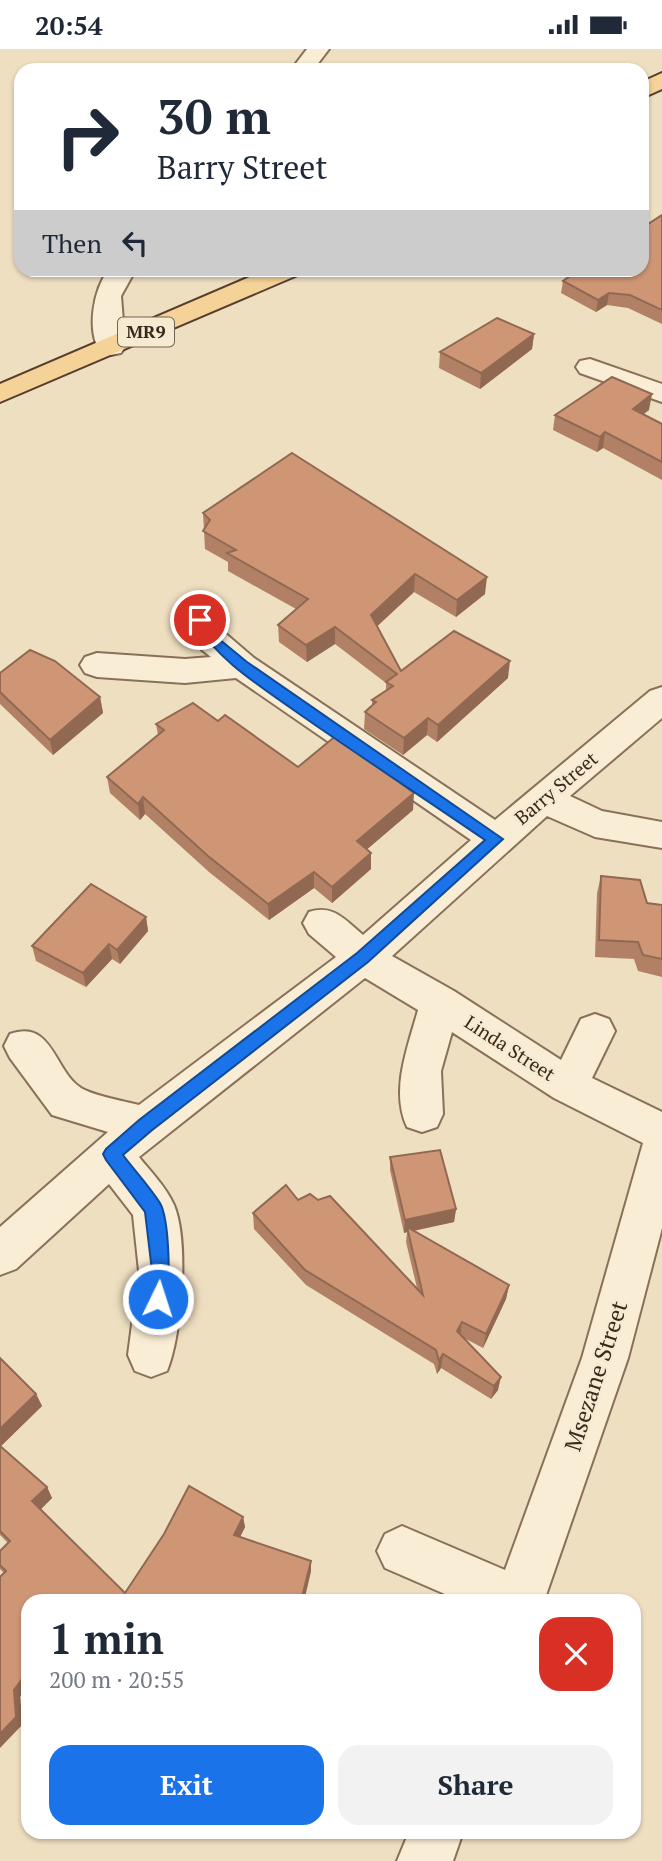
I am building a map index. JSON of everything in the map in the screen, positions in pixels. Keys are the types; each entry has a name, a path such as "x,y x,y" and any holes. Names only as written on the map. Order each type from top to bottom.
{"main road":[{"name":"MR9","path":"0,394 273,277"}],"street":[{"path":"307,63 318,49"},
{"path":"111,347 107,295 116,277"},
{"path":"590,367 662,394"},
{"path":"200,620 214,642 242,666 496,839"},
{"path":"97,665 185,671 242,666"},
{"name":"Barry Street","path":"0,1255 145,1125 363,958 496,839 662,699"},
{"path":"543,799 595,823 659,835"},
{"name":"Linda Street","path":"321,923 363,958 440,1003 568,1086 662,1132"},
{"path":"422,1114 421,1071 440,1003"},
{"path":"568,1086 595,1031"},
{"path":"24,1046 67,1102 145,1125"},
{"name":"Msezane Street","path":"521,1594 605,1358 662,1147"},
{"path":"112,1154 154,1209 161,1271 151,1355"},
{"path":"402,1551 503,1594"},
{"path":"425,1861 433,1839"}],"building":[{"path":"662,215 662,310 630,295 609,293 598,300 563,281 569,277 649,277 649,223"},
{"path":"497,318 534,334 481,373 440,352"},
{"path":"612,377 652,394 633,409 662,424 662,462 605,432 600,437 555,415"},
{"path":"292,453 487,577 457,600 415,574 371,615 401,671 454,631 510,661 438,725 428,718 404,738 365,712 376,702 372,700 393,686 386,682 397,674 335,627 306,645 278,625 308,599 227,553 236,550 203,531 210,520 203,513"},
{"path":"30,650 55,661 100,697 50,740 0,692 0,673"},
{"path":"193,703 218,721 225,715 298,767 338,734 414,793 357,841 371,853 332,887 314,872 268,904 208,856 143,797 138,804 107,777 164,730 156,724"},
{"path":"601,876 640,880 647,903 662,905 662,959 643,955 638,942 599,940"},
{"path":"91,884 146,917 117,950 109,944 83,973 32,946"},
{"path":"440,1150 456,1209 405,1220 390,1157"},
{"path":"286,1185 298,1200 310,1194 318,1200 330,1196 423,1295 407,1227 509,1285 486,1334 462,1322 457,1331 501,1377 494,1386 443,1354 439,1361 436,1350 305,1270 253,1213"},
{"path":"0,1358 36,1394 0,1429"},
{"path":"0,1446 47,1487 32,1501 125,1593 164,1534 189,1486 243,1517 234,1535 311,1561 303,1594 21,1594 21,1680 14,1690 16,1717 0,1734 0,1577 6,1571 0,1565 0,1551 10,1541 0,1531"}],"route":[{"path":"158,1299 161,1271 154,1209 112,1154 145,1125 363,958 496,839 242,666 214,642 200,620"}]}
